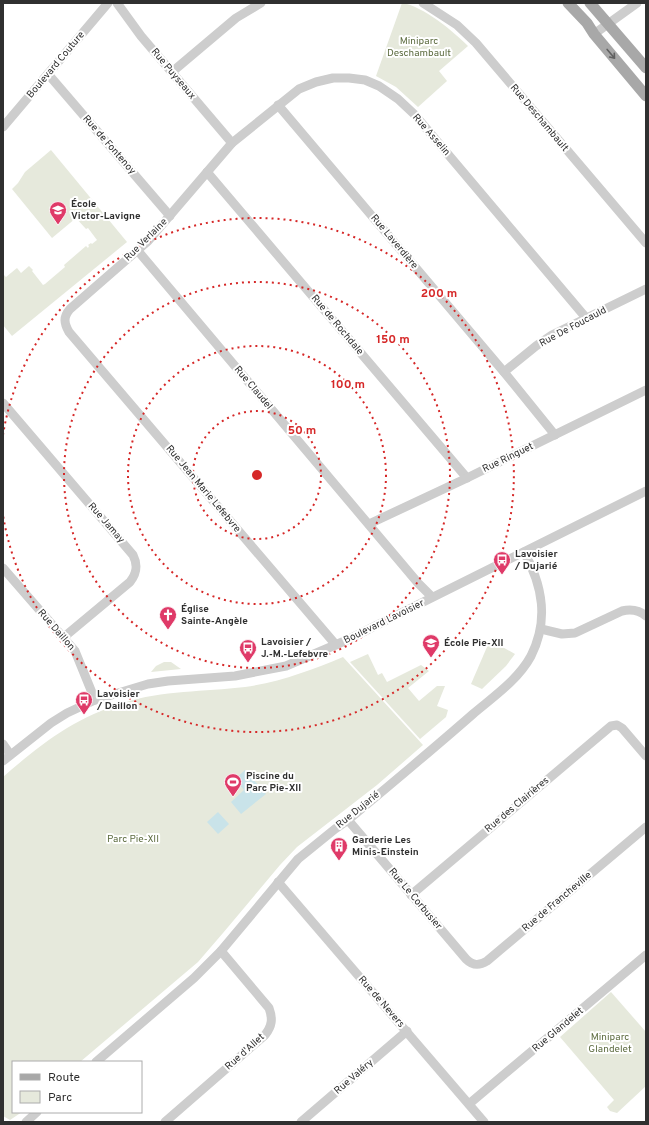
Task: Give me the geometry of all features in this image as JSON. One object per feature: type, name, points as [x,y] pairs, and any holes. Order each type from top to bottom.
[{"type":"main road","points":[[568,3],[587,23],[594,34],[646,96]]},
{"type":"main road","points":[[590,3],[646,68]]},
{"type":"street","name":"Boulevard Couture","points":[[3,126],[108,3]]},
{"type":"street","name":"Rue Puyseaux","points":[[117,3],[141,36],[232,143]]},
{"type":"street","points":[[172,72],[236,18],[262,3]]},
{"type":"street","name":"Rue Deschambault","points":[[423,3],[457,25],[476,43],[646,243]]},
{"type":"street","points":[[594,34],[637,3]]},
{"type":"street","name":"Rue de Fontenoy","points":[[48,74],[170,216]]},
{"type":"street","name":"Rue Asselin","points":[[232,143],[299,89],[316,82],[333,78],[350,78],[365,80],[379,86],[398,99],[422,124],[587,319]]},
{"type":"street","name":"Rue Laverdière","points":[[278,105],[504,372],[555,435]]},
{"type":"street","name":"Rue Verlaine","points":[[69,332],[64,320],[66,313],[70,308],[138,251],[232,143]]},
{"type":"street","name":"Rue de Rochdale","points":[[207,172],[467,478]]},
{"type":"street","name":"Rue Claudel","points":[[138,251],[432,597]]},
{"type":"street","name":"Rue De Foucauld","points":[[504,372],[544,340],[646,289]]},
{"type":"street","name":"Rue Jean Marie Lefebvre","points":[[69,332],[336,645]]},
{"type":"street","name":"Rue Ringuet","points":[[369,524],[467,478],[646,390]]},
{"type":"street","name":"Rue Jamay","points":[[3,403],[133,555],[136,562],[134,577],[130,582],[64,637]]},
{"type":"street","name":"Boulevard Lavoisier","points":[[3,761],[51,723],[67,713],[94,700],[148,684],[235,676],[286,666],[336,645],[646,491]]},
{"type":"street","name":"Rue Dujarié","points":[[97,1061],[194,978],[221,951],[278,882],[306,852],[335,828],[348,820],[462,724],[515,677],[525,666],[541,629],[542,610],[538,582],[532,566],[524,552]]},
{"type":"street","name":"Rue Daillon","points":[[3,568],[75,651],[94,700]]},
{"type":"street","points":[[541,629],[562,634],[575,633],[622,611],[637,611],[646,616]]},
{"type":"street","name":"Rue des Clairières","points":[[411,895],[607,728],[617,725],[626,732],[646,756]]},
{"type":"street","points":[[3,744],[10,754]]},
{"type":"street","name":"Rue Le Corbusier","points":[[348,820],[466,959]]},
{"type":"street","name":"Rue de Francheville","points":[[466,959],[471,964],[476,965],[487,961],[646,827]]},
{"type":"street","name":"Rue de Nevers","points":[[278,882],[484,1122]]},
{"type":"street","name":"Rue d'Allet","points":[[168,1121],[266,1035],[269,1029],[272,1016],[269,1008],[221,951]]},
{"type":"street","name":"Rue Glandelet","points":[[469,1104],[646,955]]},
{"type":"street","name":"Rue Valéry","points":[[301,1122],[407,1031]]},
{"type":"street","points":[[26,1122],[36,1113]]},
{"type":"green space","name":"Miniparc Deschambault","points":[[402,3],[410,5],[428,14],[454,33],[468,46],[439,71],[447,81],[418,107],[396,87],[376,76]]},
{"type":"green space","points":[[51,150],[127,242],[12,336],[3,325],[3,274],[6,277],[17,268],[21,273],[29,266],[43,285],[65,267],[64,265],[86,246],[88,248],[88,245],[97,240],[88,228],[86,229],[76,218],[52,238],[12,189],[25,172]]},
{"type":"green space","points":[[490,640],[515,654],[506,666],[482,689],[471,684]]},
{"type":"green space","points":[[368,654],[378,675],[382,673],[387,682],[421,665],[429,671],[408,688],[419,701],[437,686],[445,686],[437,706],[448,710],[446,717],[420,739],[350,662]]},
{"type":"green space","name":"Parc Pie-XII","points":[[343,657],[423,745],[377,785],[297,847],[198,962],[81,1061],[12,1061],[12,1113],[20,1113],[10,1120],[3,1116],[3,777],[59,733],[105,709],[153,696],[258,685],[308,671]]},
{"type":"green space","points":[[164,662],[171,662],[181,669],[151,672],[156,666]]},
{"type":"green space","name":"Miniparc Glandelet","points":[[611,992],[646,1032],[646,1086],[617,1113],[610,1111],[607,1107],[614,1100],[560,1037]]},
{"type":"water","points":[[245,770],[266,794],[241,814],[231,802],[244,790],[235,779]]},
{"type":"water","points":[[218,812],[229,824],[218,834],[207,822]]},
{"type":"place","name":"École Victor-Lavigne","points":[[58,225]]},
{"type":"place","name":"Lavoisier / Dujarié","points":[[502,575]]},
{"type":"place","name":"Église Sainte-Angèle","points":[[168,630]]},
{"type":"place","name":"École Pie-XII","points":[[431,658]]},
{"type":"place","name":"Lavoisier / J.-M.-Lefebvre","points":[[248,663]]},
{"type":"place","name":"Lavoisier / Daillon","points":[[84,715]]},
{"type":"place","name":"Piscine du Parc Pie-XII","points":[[233,797]]},
{"type":"place","name":"Garderie Les Minis-Einstein","points":[[339,861]]}]
